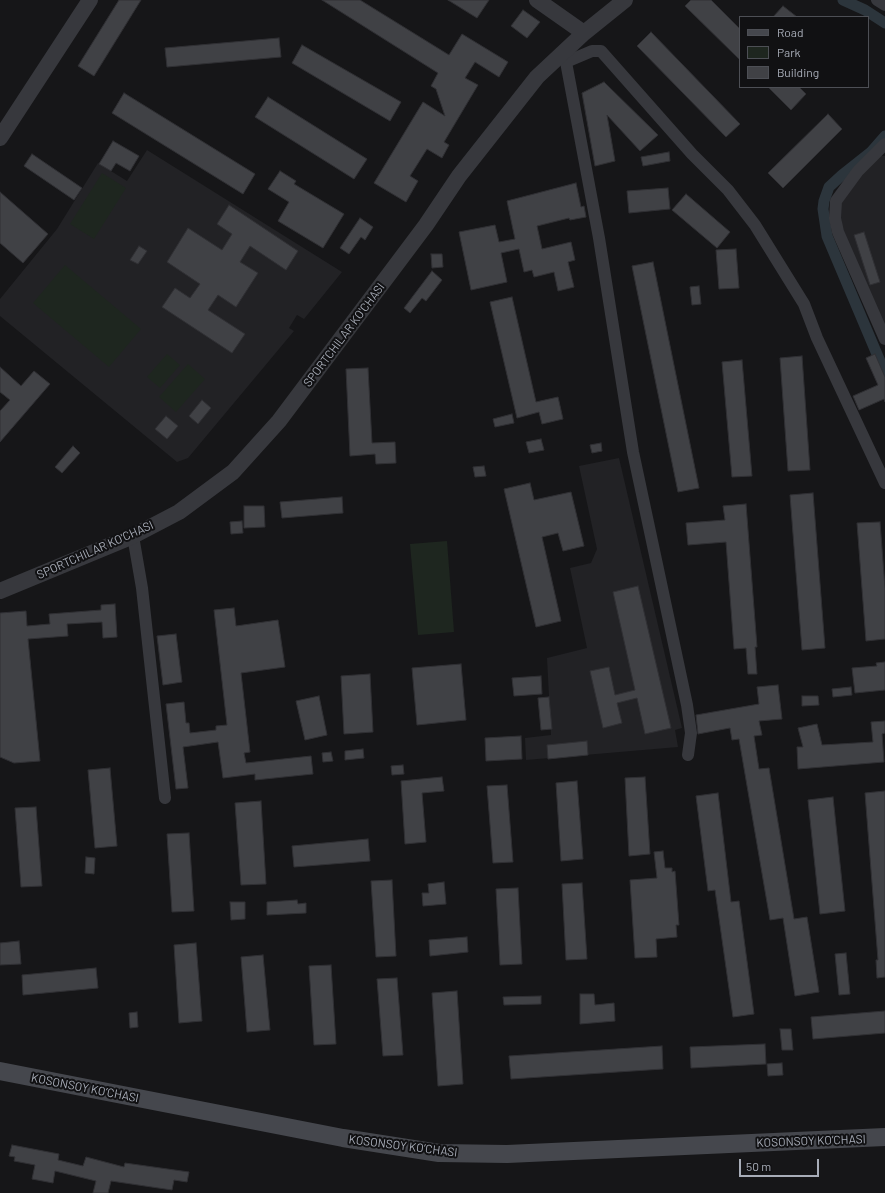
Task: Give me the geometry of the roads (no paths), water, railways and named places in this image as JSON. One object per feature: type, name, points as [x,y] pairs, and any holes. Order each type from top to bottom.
[{"type":"main road","name":"KOSONSOY KO’CHASI","points":[[0,1071],[343,1138],[439,1153],[507,1154],[885,1137]]},
{"type":"street","points":[[0,138],[90,0]]},
{"type":"street","points":[[537,0],[584,33]]},
{"type":"street","name":"SPORTCHILAR KO'CHASI","points":[[0,591],[133,536],[179,512],[233,472],[279,421],[363,318],[458,176],[537,77],[565,56],[584,33],[625,0]]},
{"type":"street","points":[[877,0],[885,5]]},
{"type":"street","points":[[688,755],[691,734],[687,705],[633,452],[599,238],[565,56],[592,51],[601,51],[692,154],[728,190],[755,225],[804,304],[817,338],[885,483]]},
{"type":"street","points":[[885,144],[858,171],[836,201],[836,218],[838,232],[885,339]]},
{"type":"street","points":[[133,536],[142,588],[165,798]]},
{"type":"waterway","points":[[843,0],[865,10],[885,23]]},
{"type":"waterway","points":[[885,136],[871,152],[829,187],[823,209],[827,236],[885,373]]}]
